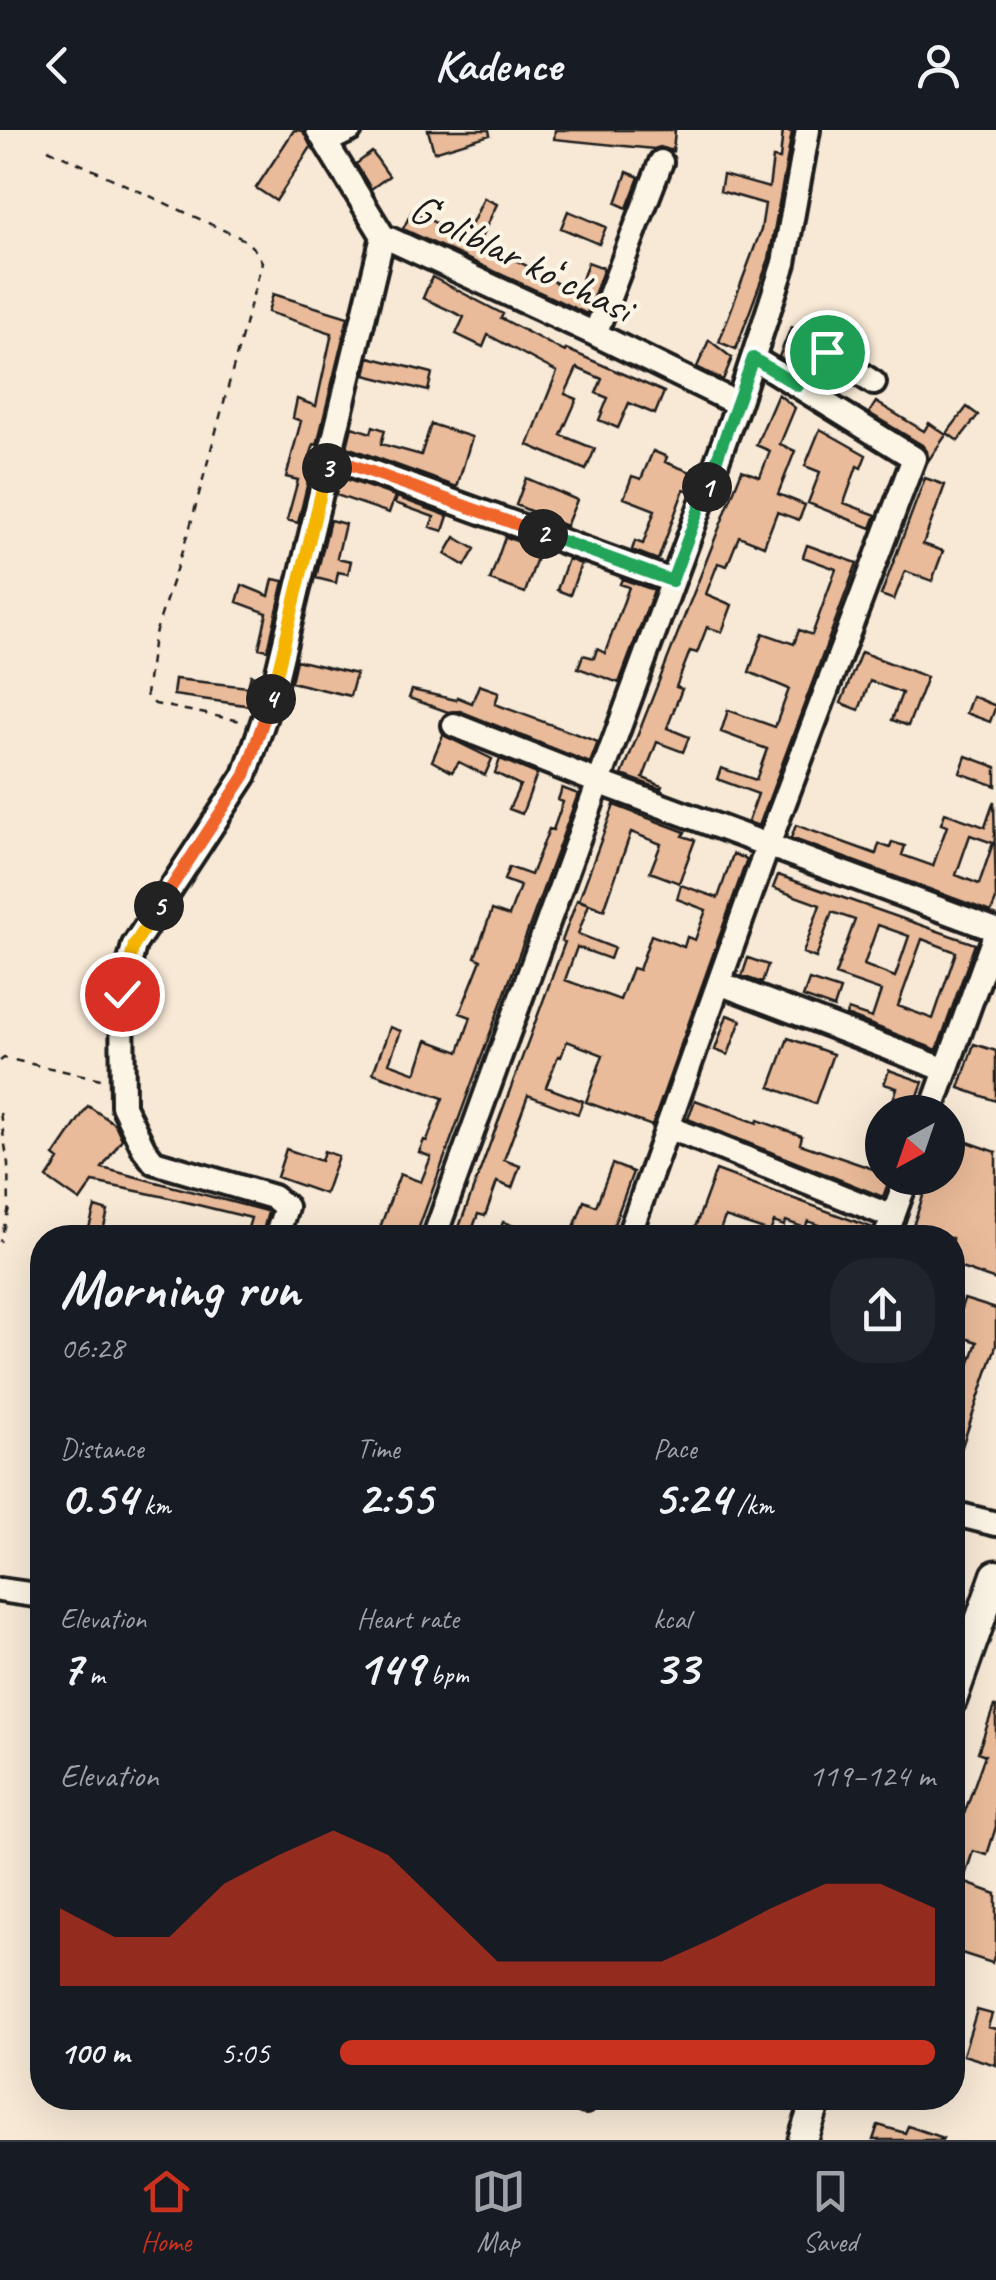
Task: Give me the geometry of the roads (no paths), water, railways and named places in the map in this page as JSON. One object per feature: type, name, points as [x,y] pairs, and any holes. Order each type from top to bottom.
[{"type":"main road","points":[[965,1637],[996,1575]]},
{"type":"main road","points":[[803,2140],[813,2110]]},
{"type":"street","points":[[322,136],[350,130]]},
{"type":"street","points":[[439,1225],[738,404],[784,263],[808,130]]},
{"type":"street","name":"Gʻoliblar koʻchasi","points":[[322,136],[383,236],[738,404]]},
{"type":"street","points":[[595,334],[661,162]]},
{"type":"street","points":[[280,1225],[286,1207],[274,1197],[154,1162],[144,1149],[123,1106],[122,994],[134,945],[245,775],[273,692],[383,236]]},
{"type":"street","points":[[798,386],[821,352],[827,352],[874,383]]},
{"type":"street","points":[[633,1225],[768,845],[914,458],[753,358]]},
{"type":"street","points":[[330,457],[672,581]]},
{"type":"street","points":[[454,725],[996,931],[937,1095]]},
{"type":"street","points":[[719,983],[946,1070]]},
{"type":"street","points":[[668,1127],[885,1225]]},
{"type":"street","points":[[890,1225],[901,1195]]},
{"type":"street","points":[[965,1516],[996,1524]]},
{"type":"street","points":[[0,1590],[30,1594]]}]
